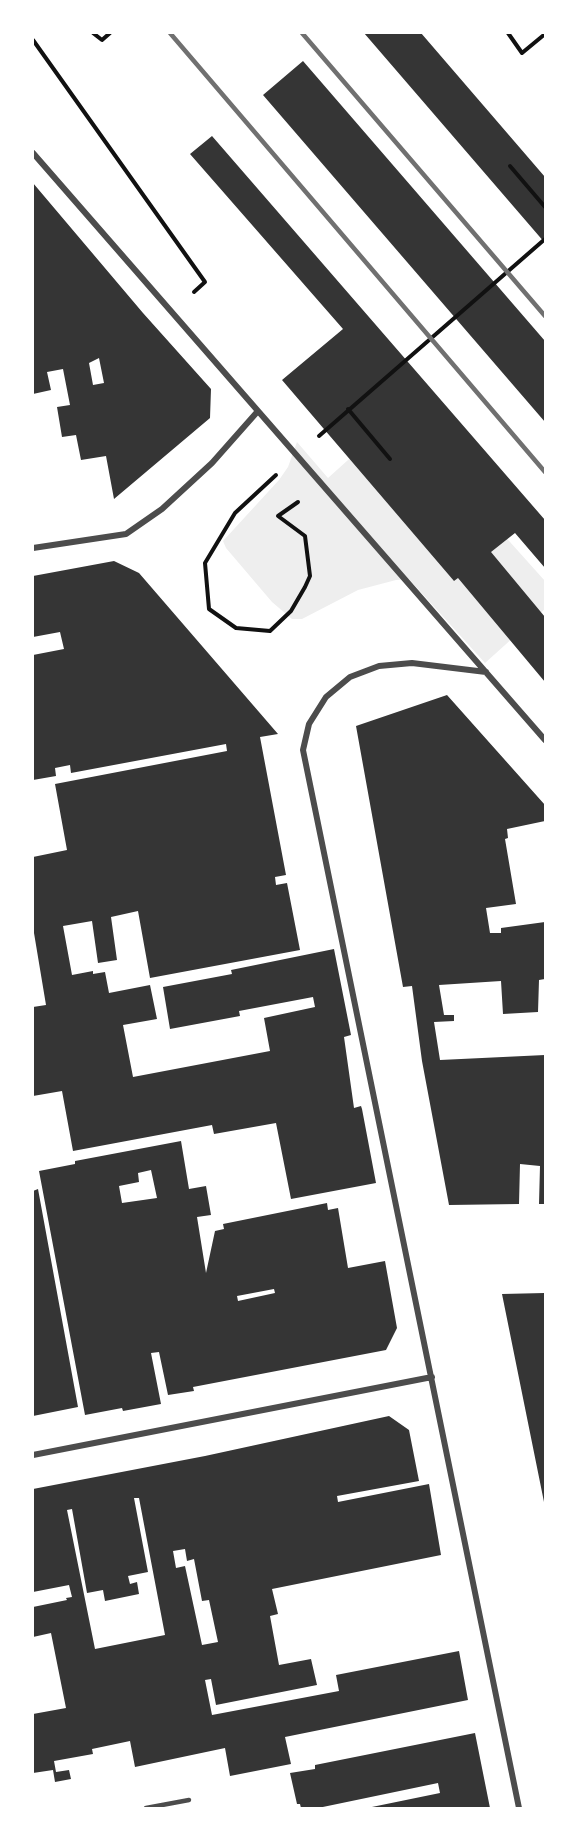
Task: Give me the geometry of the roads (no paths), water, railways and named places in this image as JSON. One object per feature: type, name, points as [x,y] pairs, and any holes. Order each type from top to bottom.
[{"type":"street","points":[[33,153],[545,740]]},
{"type":"street","points":[[33,548],[126,534],[162,508],[212,463],[258,411]]},
{"type":"street","points":[[486,672],[412,663],[379,666],[350,677],[326,697],[309,724],[303,750],[519,1808]]},
{"type":"street","points":[[33,1455],[432,1377]]},
{"type":"lane","points":[[146,1808],[189,1800]]},
{"type":"railway","points":[[170,33],[545,472]]},
{"type":"railway","points":[[302,33],[545,316]]}]
